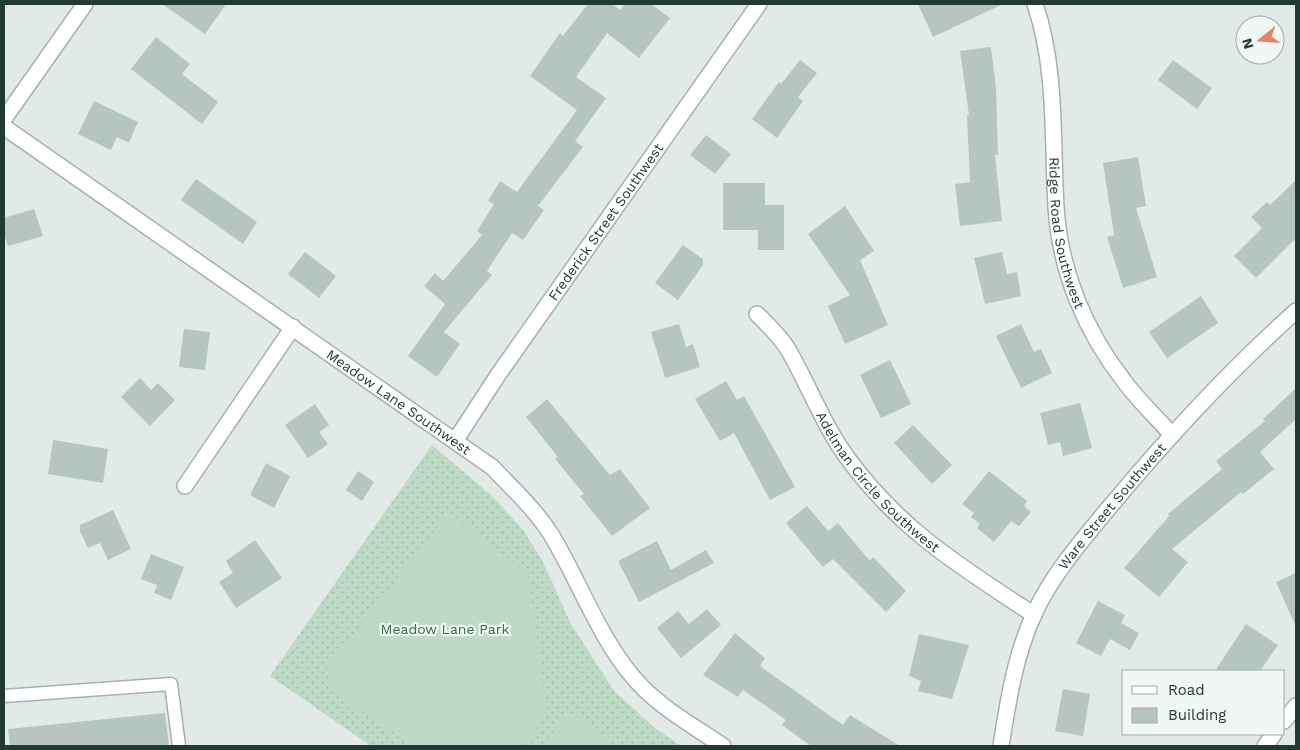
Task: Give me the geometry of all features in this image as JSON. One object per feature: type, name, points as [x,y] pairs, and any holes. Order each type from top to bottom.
[{"type":"street","points":[[4,119],[84,4]]},
{"type":"street","name":"Frederick Street Southwest","points":[[455,441],[503,368],[758,4]]},
{"type":"street","name":"Ridge Road Southwest","points":[[1035,4],[1043,28],[1050,65],[1056,208],[1060,241],[1069,279],[1083,315],[1102,352],[1124,382],[1172,434]]},
{"type":"street","name":"Meadow Lane Southwest","points":[[4,128],[492,468],[524,499],[551,534],[617,655],[633,678],[655,699],[723,746]]},
{"type":"street","name":"Ware Street Southwest","points":[[1001,746],[1016,662],[1034,614],[1050,585],[1074,550],[1172,434],[1238,366],[1296,311]]},
{"type":"street","name":"Adelman Circle Southwest","points":[[757,314],[788,350],[826,426],[849,460],[875,492],[906,524],[943,555],[1034,614]]},
{"type":"street","points":[[185,486],[293,328]]},
{"type":"street","points":[[1285,720],[1296,706]]},
{"type":"street","points":[[1265,746],[1273,735]]},
{"type":"lane","points":[[4,696],[171,684],[179,746]]},
{"type":"green space","name":"Meadow Lane Park","points":[[432,445],[493,497],[523,530],[542,560],[571,624],[614,691],[655,728],[681,746],[371,746],[270,676]]},
{"type":"green space","points":[[450,512],[528,575],[547,713],[525,746],[414,746],[330,690],[327,668]]},
{"type":"green space","points":[[567,710],[613,741],[610,746],[545,746]]},
{"type":"building","points":[[162,4],[226,4],[205,34]]},
{"type":"building","points":[[588,4],[612,4],[620,10],[625,4],[651,4],[670,18],[639,58],[607,33],[576,77],[606,98],[575,141],[583,147],[538,206],[544,210],[523,240],[512,233],[487,271],[492,275],[444,332],[460,344],[437,377],[408,356],[445,304],[424,286],[435,273],[443,281],[482,235],[477,231],[494,204],[488,201],[500,181],[517,192],[577,110],[530,76],[560,33],[563,36]]},
{"type":"building","points":[[918,4],[1003,4],[933,37]]},
{"type":"building","points":[[156,37],[190,64],[182,74],[218,102],[202,124],[131,69]]},
{"type":"building","points":[[991,47],[996,88],[998,155],[995,155],[1002,221],[960,226],[955,184],[970,182],[967,115],[969,115],[960,51]]},
{"type":"building","points":[[800,60],[817,73],[798,97],[803,101],[777,138],[752,119],[779,82],[781,84]]},
{"type":"building","points":[[1173,60],[1212,88],[1197,109],[1158,80]]},
{"type":"building","points":[[94,101],[138,122],[129,143],[117,137],[111,150],[78,134]]},
{"type":"building","points":[[706,135],[731,154],[715,174],[690,155]]},
{"type":"building","points":[[1138,157],[1146,206],[1136,208],[1157,277],[1123,288],[1107,237],[1114,235],[1103,163]]},
{"type":"building","points":[[196,179],[257,222],[243,244],[181,200]]},
{"type":"building","points":[[1296,180],[1296,238],[1256,278],[1234,256],[1262,228],[1251,217],[1267,202],[1270,205]]},
{"type":"building","points":[[723,183],[765,183],[765,205],[784,205],[784,250],[758,250],[758,230],[723,230]]},
{"type":"building","points":[[845,206],[874,251],[860,260],[888,325],[845,344],[828,306],[850,295],[808,234]]},
{"type":"building","points":[[34,209],[43,236],[8,246],[4,234],[4,218]]},
{"type":"building","points":[[683,245],[703,259],[703,265],[678,300],[655,283]]},
{"type":"building","points":[[305,252],[336,276],[319,298],[288,274]]},
{"type":"building","points":[[1002,252],[1007,274],[1017,272],[1021,296],[985,304],[974,258]]},
{"type":"building","points":[[1201,296],[1218,323],[1167,358],[1149,332]]},
{"type":"building","points":[[679,324],[686,347],[693,344],[700,367],[665,378],[651,332]]},
{"type":"building","points":[[1021,324],[1034,352],[1041,349],[1052,373],[1021,388],[996,336]]},
{"type":"building","points":[[184,329],[210,332],[205,370],[179,367]]},
{"type":"building","points":[[890,360],[911,404],[881,418],[860,375]]},
{"type":"building","points":[[140,378],[151,390],[158,383],[175,400],[150,426],[121,397]]},
{"type":"building","points":[[726,381],[737,400],[744,396],[795,487],[770,500],[734,433],[720,441],[695,399]]},
{"type":"building","points":[[1296,388],[1296,419],[1260,452],[1274,469],[1243,494],[1241,492],[1172,549],[1188,562],[1159,597],[1124,568],[1169,516],[1168,514],[1222,469],[1216,461],[1265,421],[1263,419]]},
{"type":"building","points":[[547,399],[610,475],[620,469],[650,508],[612,536],[580,496],[584,494],[555,459],[558,457],[526,417]]},
{"type":"building","points":[[1080,403],[1092,448],[1063,456],[1060,442],[1048,445],[1040,413]]},
{"type":"building","points":[[315,404],[329,425],[319,432],[328,444],[308,458],[285,425]]},
{"type":"building","points":[[913,425],[952,465],[932,484],[894,443]]},
{"type":"building","points":[[53,440],[108,449],[103,483],[48,474]]},
{"type":"building","points":[[266,463],[290,476],[274,508],[250,495]]},
{"type":"building","points":[[358,471],[374,482],[362,501],[346,490]]},
{"type":"building","points":[[989,471],[1027,501],[1024,506],[1031,512],[1019,526],[1011,521],[994,542],[977,528],[980,524],[971,517],[974,513],[962,504]]},
{"type":"building","points":[[807,506],[828,531],[838,523],[870,561],[873,557],[906,591],[886,612],[833,559],[823,567],[786,523]]},
{"type":"building","points":[[113,510],[131,549],[108,560],[100,543],[88,548],[80,531],[80,525]]},
{"type":"building","points":[[255,540],[282,578],[236,608],[219,582],[233,573],[226,561]]},
{"type":"building","points":[[657,541],[671,570],[706,550],[714,563],[639,602],[618,561]]},
{"type":"building","points":[[151,554],[184,567],[171,600],[154,593],[157,585],[141,579]]},
{"type":"building","points":[[1296,573],[1296,627],[1276,582]]},
{"type":"building","points":[[1098,601],[1125,615],[1121,623],[1139,633],[1130,650],[1110,639],[1101,656],[1076,643]]},
{"type":"building","points":[[707,609],[721,625],[681,658],[657,628],[678,611],[689,624]]},
{"type":"building","points":[[1246,624],[1278,645],[1261,670],[1216,670]]},
{"type":"building","points":[[735,633],[765,658],[760,666],[843,725],[850,715],[900,746],[811,746],[782,725],[786,720],[743,690],[738,697],[703,675]]},
{"type":"building","points":[[919,634],[969,645],[952,699],[918,691],[921,681],[909,676]]},
{"type":"building","points":[[1063,689],[1090,694],[1083,736],[1055,731]]},
{"type":"building","points":[[165,713],[169,746],[10,746],[8,729]]}]
